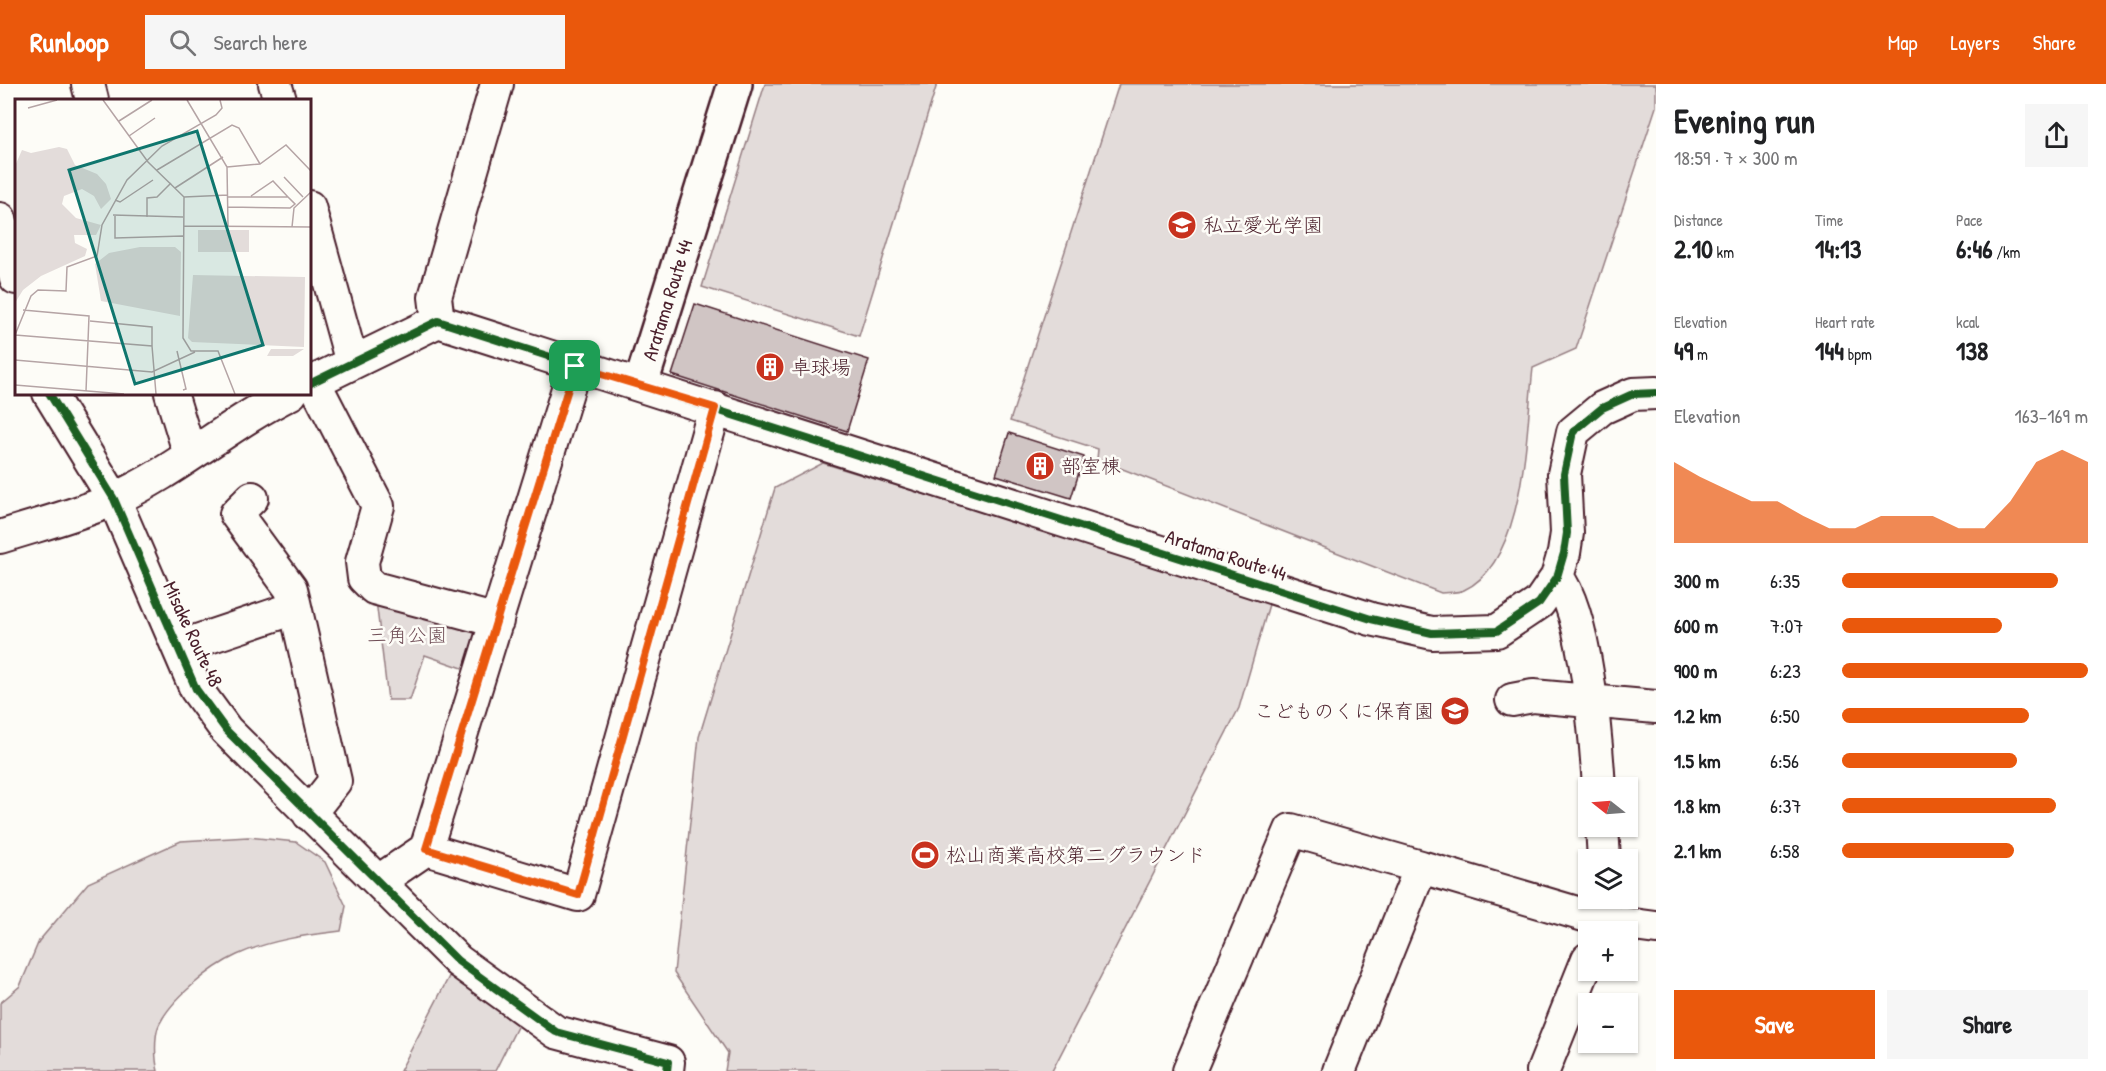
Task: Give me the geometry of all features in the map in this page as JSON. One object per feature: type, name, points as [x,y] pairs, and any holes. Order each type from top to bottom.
[{"type":"street","points":[[88,84],[92,99]]},
{"type":"street","points":[[275,84],[280,99]]},
{"type":"street","points":[[438,321],[435,297],[497,84]]},
{"type":"street","name":"Aratama Route 44","points":[[735,84],[641,384],[1371,619],[1432,633],[1497,631],[1539,603],[1557,577],[1567,532],[1564,474],[1573,432],[1602,408],[1633,394],[1656,393]]},
{"type":"street","points":[[310,211],[352,363]]},
{"type":"street","points":[[0,219],[15,274]]},
{"type":"street","points":[[310,384],[438,321],[575,366],[641,384]]},
{"type":"street","points":[[379,881],[426,849],[575,366]]},
{"type":"street","name":"Misake Route 48","points":[[50,394],[114,499],[196,689],[226,730],[458,961],[556,1032],[668,1062],[667,1071]]},
{"type":"street","points":[[171,394],[190,455]]},
{"type":"street","points":[[0,537],[114,499],[190,455],[260,408],[289,394]]},
{"type":"street","points":[[310,394],[378,506],[362,562],[364,578],[374,588],[497,621]]},
{"type":"street","points":[[426,849],[578,895],[715,408]]},
{"type":"street","points":[[252,498],[236,514],[291,589],[335,781],[309,814]]},
{"type":"street","points":[[1557,577],[1566,588],[1573,607],[1592,702],[1598,777]]},
{"type":"street","points":[[179,647],[295,608]]},
{"type":"street","points":[[1512,700],[1533,696],[1656,707]]},
{"type":"street","points":[[1189,1071],[1291,830],[1603,917],[1656,928]]},
{"type":"street","points":[[1339,1071],[1421,867]]},
{"type":"street","points":[[1543,1071],[1579,981]]},
{"type":"green space","points":[[765,84],[937,84],[859,336],[702,287]]},
{"type":"green space","points":[[1119,84],[1656,84],[1656,107],[1576,349],[1533,368],[1525,457],[1512,523],[1500,551],[1485,575],[1464,590],[1441,593],[1097,459],[1098,449],[1010,421]]},
{"type":"green space","name":"松山商業高校第二グラウンド","points":[[823,463],[1270,601],[1239,708],[1052,1071],[725,1071],[728,1053],[674,973],[699,737],[775,488]]},
{"type":"green space","name":"三角公園","points":[[376,600],[489,630],[474,672],[425,655],[410,700],[388,700]]},
{"type":"green space","points":[[248,837],[296,842],[325,862],[346,906],[341,931],[301,936],[262,945],[227,960],[204,976],[182,995],[159,1025],[156,1035],[158,1071],[0,1071],[0,1003],[20,986],[39,941],[88,883],[181,841]]},
{"type":"green space","points":[[454,967],[520,1021],[495,1071],[400,1071]]},
{"type":"building","name":"卓球場","points":[[695,304],[869,360],[847,431],[672,375]]},
{"type":"building","name":"部室棟","points":[[1009,433],[1084,457],[1071,498],[996,475]]},
{"type":"cycle path","points":[[310,384],[438,321],[1371,619],[1432,633],[1497,631],[1539,603],[1557,577],[1564,553],[1567,533],[1564,474],[1573,432],[1602,408],[1633,394],[1656,393]]},
{"type":"cycle path","points":[[50,394],[114,499],[196,689],[226,730],[458,961],[556,1032],[668,1062],[667,1071]]},
{"type":"place","name":"私立愛光学園","points":[[1182,225]]},
{"type":"place","name":"卓球場","points":[[770,367]]},
{"type":"place","name":"部室棟","points":[[1040,466]]},
{"type":"place","name":"こどものくに保育園","points":[[1455,711]]},
{"type":"place","name":"松山商業高校第二グラウンド","points":[[925,855]]},
{"type":"route","points":[[575,366],[715,408],[578,895],[426,849],[575,366]]}]
